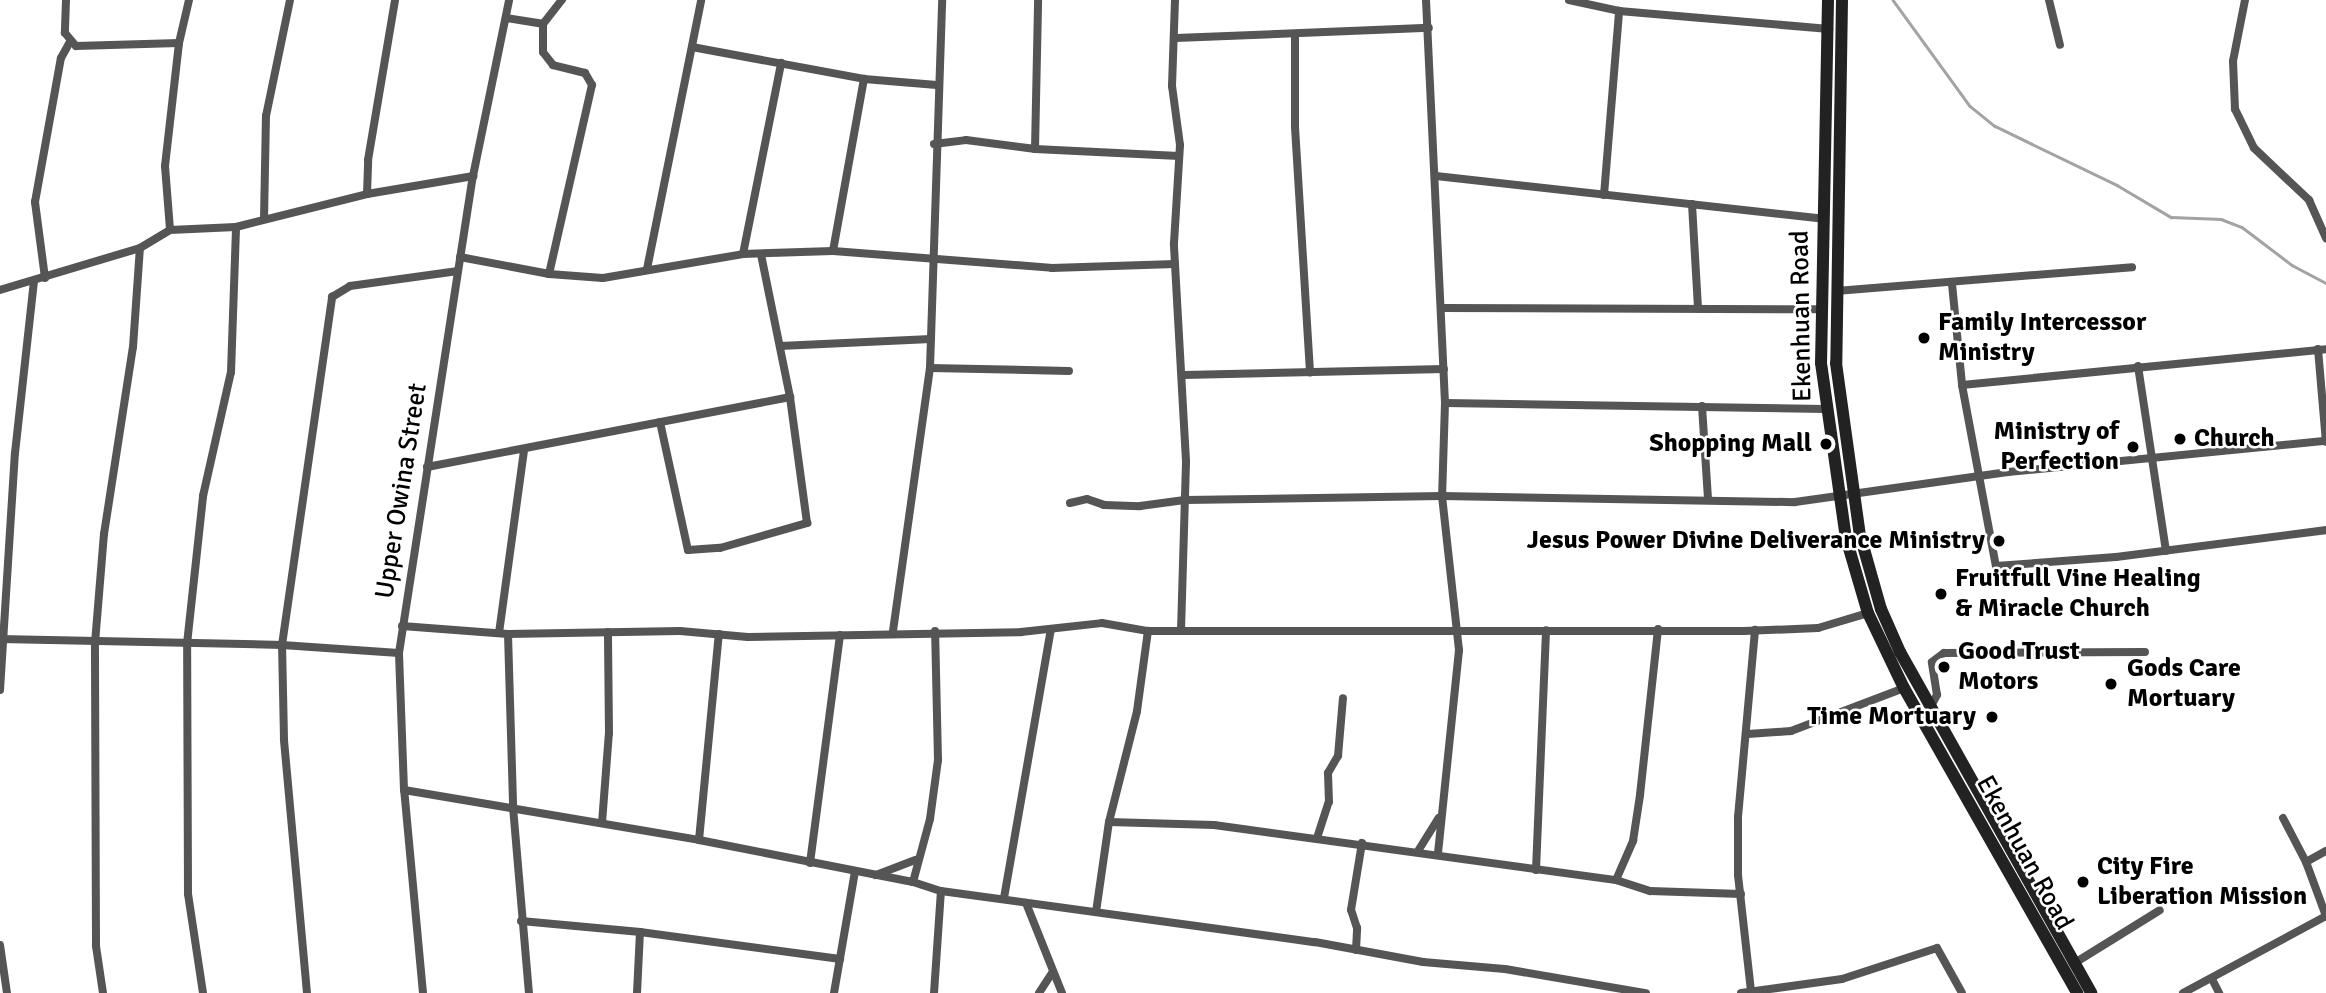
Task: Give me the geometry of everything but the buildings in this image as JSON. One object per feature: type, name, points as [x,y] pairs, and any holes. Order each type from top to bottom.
[{"type":"main road","name":"Ekenhuan Road","points":[[1828,0],[1820,309],[1825,409],[1839,496],[1868,613],[1904,688],[2077,993]]},
{"type":"main road","name":"Ekenhuan Road","points":[[1842,0],[1836,291],[1839,408],[1853,493],[1881,609],[1930,708],[2091,993]]},
{"type":"street","points":[[65,0],[65,33],[69,42],[76,46],[179,43]]},
{"type":"street","points":[[170,230],[165,166],[179,43],[189,0]]},
{"type":"street","points":[[264,219],[266,117],[290,0]]},
{"type":"street","points":[[367,194],[368,160],[395,0]]},
{"type":"street","name":"Upper Owina Street","points":[[423,993],[404,790],[399,653],[473,176],[509,0]]},
{"type":"street","points":[[549,274],[592,85],[585,73],[553,65],[544,52],[543,24],[562,0]]},
{"type":"street","points":[[647,269],[701,0]]},
{"type":"street","points":[[893,631],[930,368],[934,144],[942,0]]},
{"type":"street","points":[[1035,149],[1038,0]]},
{"type":"street","points":[[1175,0],[1176,38],[1172,86],[1179,156],[1175,264],[1184,375],[1185,500],[1181,631]]},
{"type":"street","points":[[1426,0],[1446,403],[1442,496],[1459,650],[1438,854]]},
{"type":"street","points":[[1569,0],[1619,12],[1829,29]]},
{"type":"street","points":[[2049,0],[2060,45]]},
{"type":"street","points":[[2245,0],[2233,61],[2235,109],[2254,148],[2309,200],[2326,238]]},
{"type":"street","points":[[1604,195],[1619,12]]},
{"type":"street","points":[[506,18],[543,24]]},
{"type":"street","points":[[1176,38],[1429,29]]},
{"type":"street","points":[[1296,34],[1295,127],[1310,373]]},
{"type":"street","points":[[45,278],[34,202],[63,50],[69,42]]},
{"type":"street","points":[[692,47],[864,79],[937,85]]},
{"type":"street","points":[[743,254],[781,63]]},
{"type":"street","points":[[833,251],[864,79]]},
{"type":"street","points":[[934,144],[966,140],[1035,149],[1179,156]]},
{"type":"street","points":[[0,290],[34,282],[140,248],[170,230],[236,227],[367,194],[473,176]]},
{"type":"street","points":[[1436,176],[1824,219]]},
{"type":"street","points":[[1692,204],[1698,309]]},
{"type":"street","points":[[203,993],[188,894],[187,644],[203,496],[231,372],[236,227]]},
{"type":"street","points":[[103,993],[96,946],[95,643],[104,534],[133,347],[140,248]]},
{"type":"street","points":[[460,257],[549,274],[603,278],[743,254],[833,251],[933,256],[1052,268],[1175,264]]},
{"type":"street","points":[[660,422],[685,546],[693,552],[720,548],[807,523],[790,397],[761,254]]},
{"type":"street","points":[[1836,291],[1952,284],[2132,267]]},
{"type":"street","points":[[307,993],[284,739],[282,645],[332,297],[350,286],[458,271]]},
{"type":"street","points":[[0,690],[1,639],[15,453],[34,282]]},
{"type":"street","points":[[1952,284],[1962,385],[1996,566],[2006,569],[2326,530]]},
{"type":"street","points":[[1442,308],[1820,309]]},
{"type":"street","points":[[780,346],[931,339]]},
{"type":"street","points":[[1070,503],[1087,499],[1104,505],[1140,506],[1185,500],[1442,496],[1795,502],[1977,476],[2326,442],[2322,349],[1962,385]]},
{"type":"street","points":[[2138,366],[2149,459],[2166,551]]},
{"type":"street","points":[[930,368],[1069,371]]},
{"type":"street","points":[[1184,375],[1444,369]]},
{"type":"street","points":[[427,467],[524,451],[790,397]]},
{"type":"street","points":[[1446,403],[1825,409]]},
{"type":"street","points":[[1702,406],[1708,500]]},
{"type":"street","points":[[524,451],[503,634],[521,921],[529,993]]},
{"type":"street","points":[[402,626],[503,634],[608,632],[840,635],[893,631],[1051,630],[1102,623],[1148,631],[1755,630],[1818,628],[1868,613]]},
{"type":"street","points":[[1536,870],[1546,629]]},
{"type":"street","points":[[1616,880],[1633,841],[1658,629]]},
{"type":"street","points":[[1004,898],[1051,630]]},
{"type":"street","points":[[1751,991],[1741,894],[1738,817],[1748,734],[1755,630]]},
{"type":"street","points":[[913,882],[915,860],[930,819],[938,760],[935,631]]},
{"type":"street","points":[[1096,912],[1109,822],[1137,711],[1148,631]]},
{"type":"street","points":[[602,823],[610,733],[608,632]]},
{"type":"street","points":[[699,840],[719,634]]},
{"type":"street","points":[[810,863],[840,635]]},
{"type":"street","points":[[1,639],[282,645],[399,653]]},
{"type":"street","points":[[1930,708],[1937,695],[1933,662],[1944,653],[2145,652]]},
{"type":"street","points":[[1748,734],[1791,731],[1904,688]]},
{"type":"street","points":[[1317,838],[1329,802],[1328,773],[1338,756],[1343,698]]},
{"type":"street","points":[[404,790],[699,840],[913,882],[941,891],[1646,993]]},
{"type":"street","points":[[1418,851],[1441,815]]},
{"type":"street","points":[[2183,993],[2326,916],[2306,862],[2283,818]]},
{"type":"street","points":[[1109,822],[1214,825],[1362,843],[1616,880],[1650,891],[1741,894]]},
{"type":"street","points":[[1356,950],[1357,928],[1351,910],[1362,843]]},
{"type":"street","points":[[2306,862],[2326,851]]},
{"type":"street","points":[[875,876],[915,860]]},
{"type":"street","points":[[834,993],[855,872]]},
{"type":"street","points":[[934,993],[941,891]]},
{"type":"street","points":[[1026,903],[1062,993]]},
{"type":"street","points":[[2073,964],[2160,910]]},
{"type":"street","points":[[521,921],[640,932],[840,960]]},
{"type":"street","points":[[637,993],[640,932]]},
{"type":"street","points":[[0,945],[7,993]]},
{"type":"street","points":[[1741,993],[1842,979],[1937,948],[1962,993]]},
{"type":"street","points":[[1039,993],[1052,973]]},
{"type":"street","points":[[2212,979],[2219,993]]},
{"type":"waterway","points":[[1893,0],[1970,106],[1995,126],[2117,185],[2171,217],[2221,219],[2242,227],[2292,265],[2326,283]]},
{"type":"place","name":"Family Intercessor Ministry","points":[[1924,338]]},
{"type":"place","name":"Church","points":[[2180,439]]},
{"type":"place","name":"Shopping Mall","points":[[1826,444]]},
{"type":"place","name":"Ministry of Perfection","points":[[2133,447]]},
{"type":"place","name":"Jesus Power Divine Deliverance Ministry","points":[[1999,541]]},
{"type":"place","name":"Fruitfull Vine Healing & Miracle Church","points":[[1941,594]]},
{"type":"place","name":"Good Trust Motors","points":[[1944,667]]},
{"type":"place","name":"Gods Care Mortuary","points":[[2111,684]]},
{"type":"place","name":"Time Mortuary","points":[[1992,717]]},
{"type":"place","name":"City Fire Liberation Mission","points":[[2083,882]]}]
